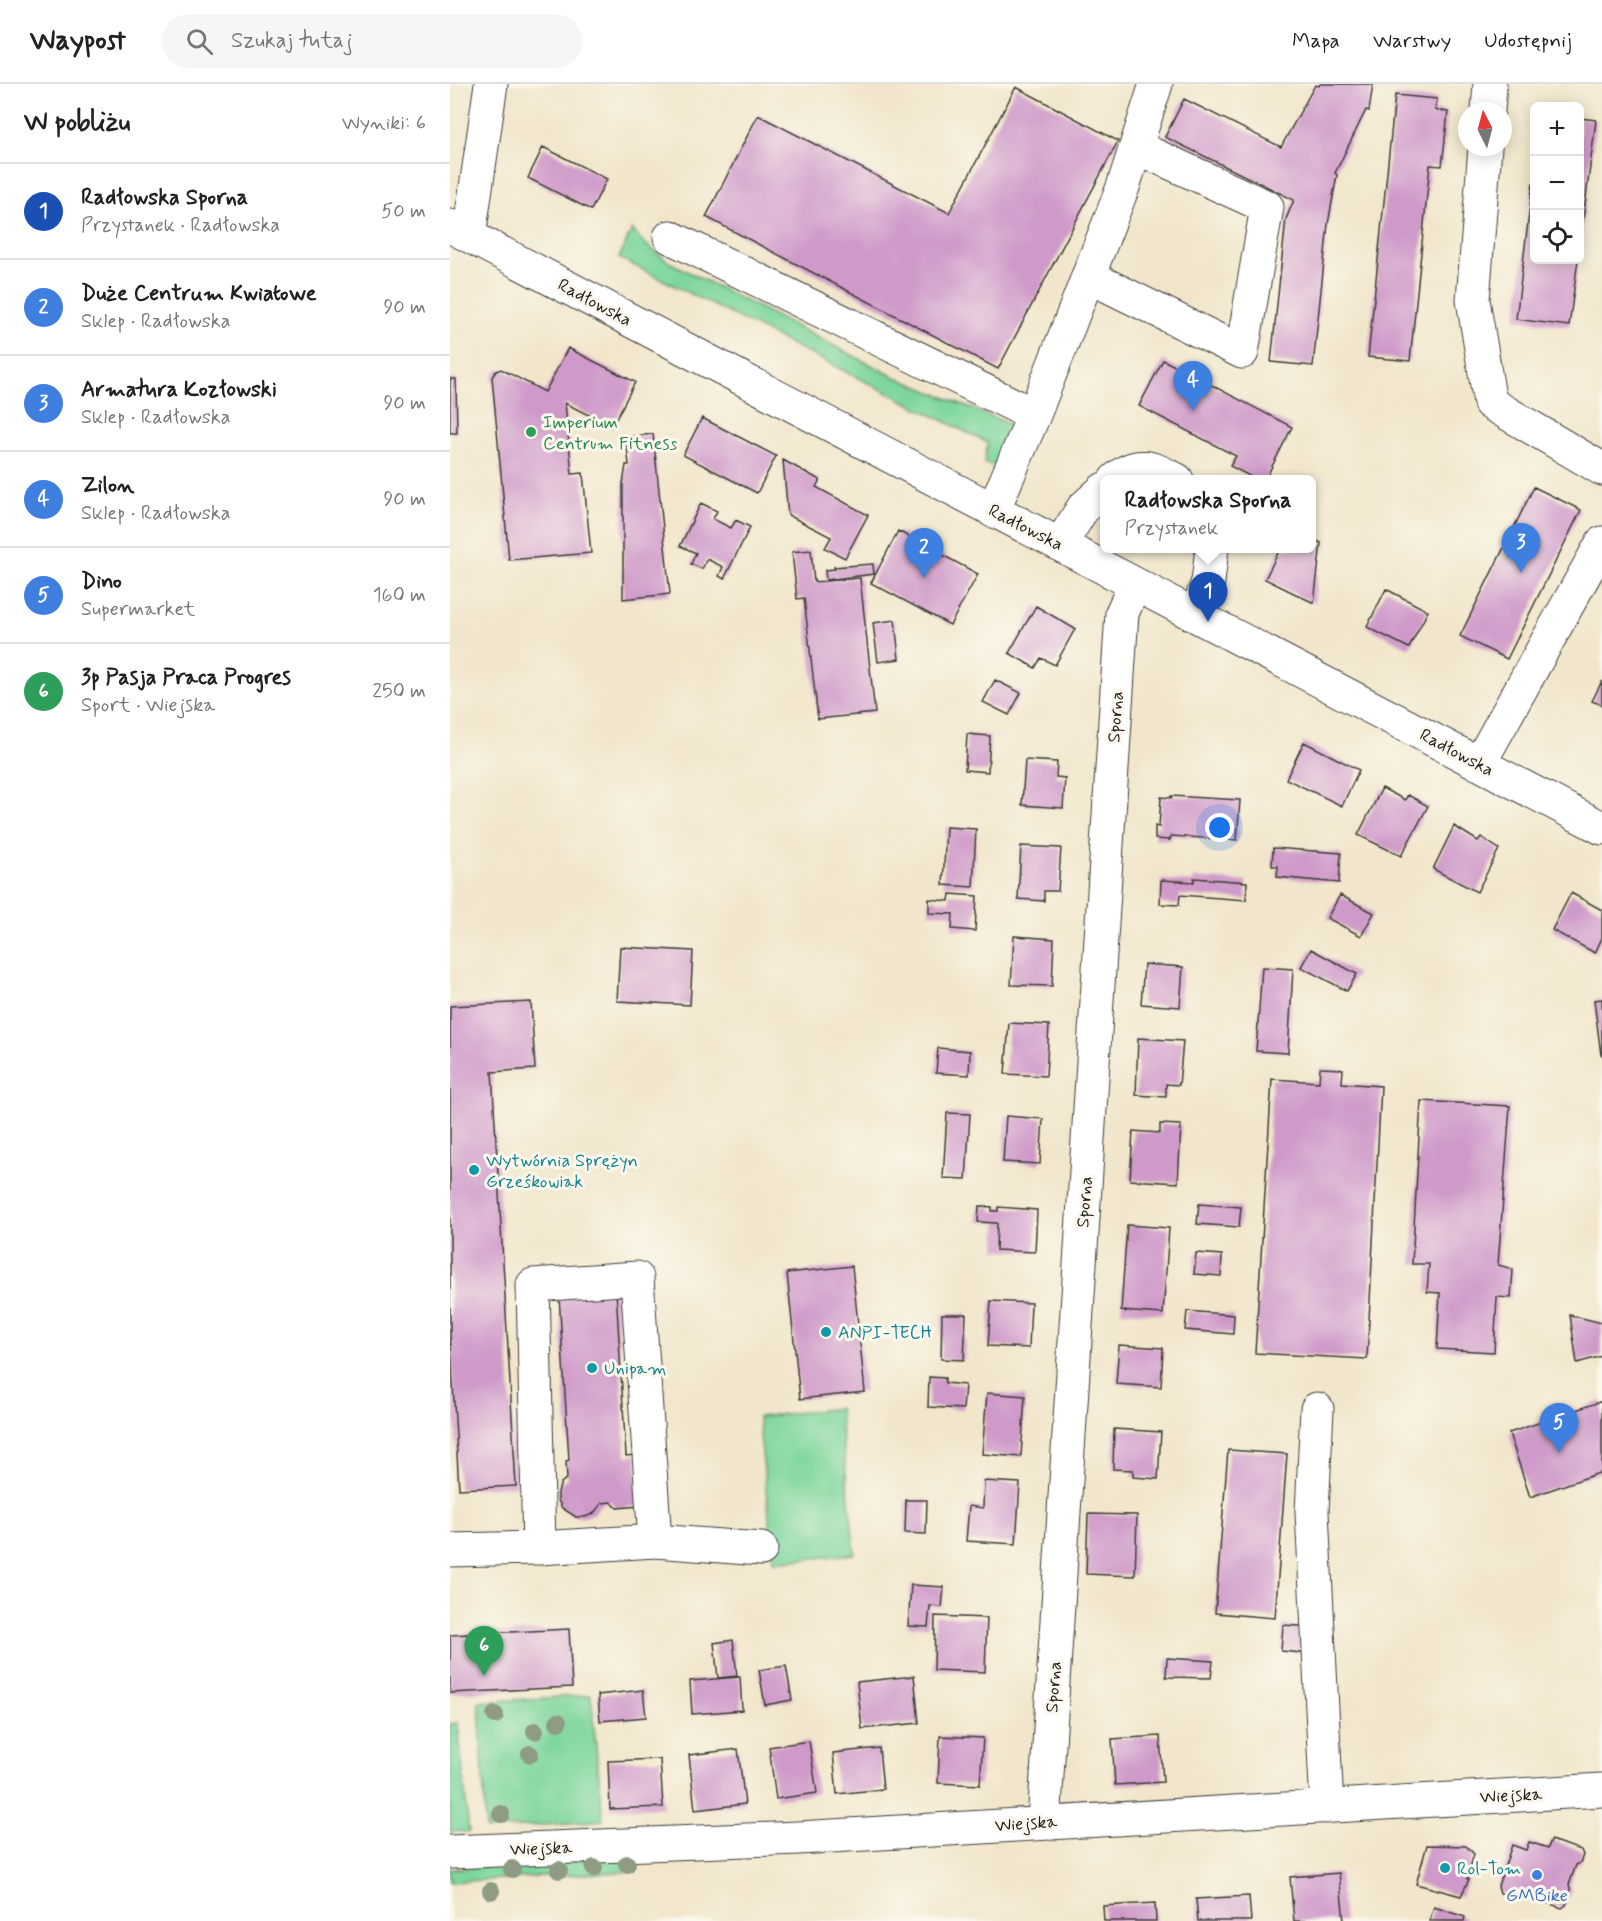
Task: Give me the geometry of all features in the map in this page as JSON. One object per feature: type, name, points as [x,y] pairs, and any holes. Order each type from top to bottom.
[{"type":"street","points":[[459,231],[491,84]]},
{"type":"street","points":[[993,511],[1034,415],[1088,276],[1136,147],[1156,84]]},
{"type":"street","points":[[1489,102],[1490,84]]},
{"type":"street","points":[[1088,276],[1242,352],[1267,207],[1136,147]]},
{"type":"street","points":[[1484,156],[1473,300],[1490,403],[1602,469]]},
{"type":"street","name":"Radłowska","points":[[459,231],[1602,828]]},
{"type":"street","points":[[670,237],[1034,415]]},
{"type":"street","points":[[1120,475],[1138,467],[1152,468],[1167,475]]},
{"type":"street","points":[[1060,544],[1083,508],[1100,493]]},
{"type":"street","points":[[1479,764],[1602,543]]},
{"type":"street","points":[[1196,615],[1208,582],[1212,553]]},
{"type":"street","name":"Sporna","points":[[1044,1822],[1122,613],[1135,584]]},
{"type":"street","points":[[539,1548],[533,1285],[637,1278],[655,1541]]},
{"type":"street","points":[[1317,1409],[1312,1512],[1327,1807]]},
{"type":"street","points":[[450,1550],[539,1548],[655,1541],[761,1549]]},
{"type":"street","name":"Wiejska","points":[[450,1852],[798,1838],[1602,1790]]},
{"type":"green space","points":[[632,229],[644,243],[669,262],[893,376],[1014,426],[996,466],[984,463],[988,443],[619,258]]},
{"type":"green space","points":[[839,1408],[855,1554],[774,1562],[758,1417]]},
{"type":"green space","points":[[591,1695],[603,1820],[486,1830],[479,1702]]},
{"type":"green space","points":[[458,1723],[469,1832],[450,1831],[450,1724]]},
{"type":"green space","points":[[627,1857],[635,1871],[450,1882],[450,1869]]},
{"type":"building","points":[[1373,84],[1369,111],[1366,110],[1335,173],[1337,175],[1328,224],[1313,366],[1271,362],[1286,219],[1294,200],[1165,137],[1184,99],[1281,147],[1315,85]]},
{"type":"building","points":[[1016,87],[1118,141],[998,369],[706,217],[758,115],[949,213]]},
{"type":"building","points":[[1395,95],[1437,99],[1435,110],[1448,112],[1442,166],[1430,165],[1410,361],[1368,357]]},
{"type":"building","points":[[1584,118],[1596,120],[1584,213]]},
{"type":"building","points":[[543,147],[607,179],[591,210],[528,178]]},
{"type":"building","points":[[1530,206],[1530,264],[1577,264],[1569,326],[1516,319]]},
{"type":"building","points":[[568,348],[635,382],[612,427],[565,403],[572,474],[583,473],[591,553],[509,560],[492,377],[496,371],[501,369],[545,392]]},
{"type":"building","points":[[1163,360],[1292,427],[1268,475],[1247,475],[1230,466],[1236,456],[1139,406]]},
{"type":"building","points":[[450,379],[456,379],[457,433],[450,433]]},
{"type":"building","points":[[702,418],[776,456],[757,493],[683,455]]},
{"type":"building","points":[[653,434],[670,594],[623,599],[623,484],[626,465],[629,465],[626,437]]},
{"type":"building","points":[[783,460],[820,480],[816,487],[868,515],[845,558],[825,548],[831,537],[788,515]]},
{"type":"building","points":[[1534,487],[1581,510],[1507,659],[1460,636]]},
{"type":"building","points":[[701,503],[717,511],[713,519],[731,528],[736,520],[750,527],[724,579],[719,576],[723,567],[707,559],[702,569],[691,564],[696,553],[680,546]]},
{"type":"building","points":[[898,531],[978,574],[950,625],[871,583]]},
{"type":"building","points":[[1316,540],[1321,543],[1314,603],[1265,579],[1278,553],[1316,553]]},
{"type":"building","points":[[811,550],[814,582],[860,578],[875,713],[818,719],[804,598],[797,599],[792,552]]},
{"type":"building","points":[[873,564],[874,574],[826,580],[825,570],[835,569],[834,567]]},
{"type":"building","points":[[1386,589],[1428,611],[1409,648],[1367,627]]},
{"type":"building","points":[[1036,606],[1075,629],[1055,665],[1041,658],[1035,668],[1009,653]]},
{"type":"building","points":[[895,620],[899,659],[878,662],[873,623]]},
{"type":"building","points":[[995,680],[1021,693],[1009,715],[983,702]]},
{"type":"building","points":[[1602,681],[1602,705],[1592,701]]},
{"type":"building","points":[[967,734],[990,736],[988,772],[965,770]]},
{"type":"building","points":[[1304,742],[1359,770],[1342,806],[1286,779]]},
{"type":"building","points":[[1025,760],[1057,762],[1056,777],[1065,778],[1063,808],[1022,805]]},
{"type":"building","points":[[1382,788],[1405,800],[1408,795],[1428,806],[1401,856],[1358,835]]},
{"type":"building","points":[[1171,796],[1240,800],[1237,840],[1171,836],[1170,840],[1155,839],[1155,826],[1159,827],[1161,797],[1171,798]]},
{"type":"building","points":[[1454,826],[1478,841],[1481,837],[1499,849],[1477,892],[1433,869]]},
{"type":"building","points":[[946,827],[976,829],[973,887],[943,885]]},
{"type":"building","points":[[1021,846],[1061,848],[1058,891],[1044,891],[1044,901],[1018,899]]},
{"type":"building","points":[[1273,848],[1341,853],[1339,883],[1277,877],[1278,866],[1272,866]]},
{"type":"building","points":[[1194,878],[1247,882],[1246,900],[1180,895],[1179,905],[1160,904],[1161,880],[1194,882]]},
{"type":"building","points":[[1571,893],[1602,910],[1602,938],[1595,953],[1552,930]]},
{"type":"building","points":[[950,894],[977,896],[975,931],[952,929],[953,914],[929,913],[929,899],[949,901]]},
{"type":"building","points":[[1340,895],[1374,913],[1361,936],[1327,918]]},
{"type":"building","points":[[1014,936],[1054,939],[1052,986],[1011,985]]},
{"type":"building","points":[[620,947],[693,951],[690,1005],[617,1001]]},
{"type":"building","points":[[1311,949],[1357,974],[1347,991],[1301,967]]},
{"type":"building","points":[[1144,964],[1183,967],[1180,1007],[1141,1004]]},
{"type":"building","points":[[1262,967],[1293,969],[1288,1053],[1256,1051]]},
{"type":"building","points":[[1602,999],[1602,1055],[1601,1055],[1594,1000]]},
{"type":"building","name":"Wytwórnia Sprężyn Grześkowiak","points":[[531,1002],[535,1069],[492,1072],[516,1486],[459,1489],[450,1331],[450,1006]]},
{"type":"building","points":[[1009,1023],[1049,1025],[1046,1076],[1005,1074]]},
{"type":"building","points":[[1138,1038],[1183,1041],[1179,1085],[1166,1084],[1166,1097],[1136,1095]]},
{"type":"building","points":[[938,1048],[970,1051],[969,1075],[936,1073]]},
{"type":"building","points":[[1320,1068],[1343,1069],[1342,1083],[1381,1086],[1367,1359],[1255,1353],[1272,1079],[1319,1082]]},
{"type":"building","points":[[1421,1101],[1510,1106],[1498,1265],[1513,1269],[1511,1298],[1497,1297],[1494,1352],[1437,1349],[1440,1293],[1427,1292],[1429,1264],[1412,1264]]},
{"type":"building","points":[[947,1113],[970,1114],[966,1179],[943,1178]]},
{"type":"building","points":[[1006,1116],[1043,1119],[1040,1164],[1003,1162]]},
{"type":"building","points":[[1160,1124],[1181,1125],[1178,1183],[1130,1180],[1133,1131],[1160,1133]]},
{"type":"building","points":[[1199,1204],[1241,1207],[1239,1227],[1197,1224]]},
{"type":"building","points":[[979,1206],[992,1207],[992,1211],[998,1211],[998,1207],[1037,1210],[1035,1252],[996,1250],[997,1223],[978,1222]]},
{"type":"building","points":[[1127,1225],[1169,1228],[1163,1314],[1121,1311]]},
{"type":"building","points":[[1196,1253],[1222,1255],[1221,1276],[1194,1274]]},
{"type":"building","name":"ANPI-TECH","points":[[852,1266],[865,1392],[800,1399],[787,1273]]},
{"type":"building","name":"Unipam","points":[[616,1291],[626,1456],[636,1455],[639,1506],[617,1508],[611,1502],[602,1503],[593,1514],[576,1517],[562,1508],[558,1500],[561,1483],[567,1478],[566,1461],[569,1460],[559,1295]]},
{"type":"building","points":[[991,1301],[1031,1303],[1029,1348],[988,1346]]},
{"type":"building","points":[[1187,1311],[1234,1315],[1233,1334],[1185,1330]]},
{"type":"building","points":[[942,1314],[966,1314],[964,1360],[941,1359]]},
{"type":"building","points":[[1570,1315],[1602,1323],[1602,1356],[1577,1363]]},
{"type":"building","points":[[1119,1345],[1163,1348],[1161,1387],[1116,1384]]},
{"type":"building","points":[[929,1377],[945,1378],[945,1383],[965,1385],[963,1409],[928,1407]]},
{"type":"building","points":[[987,1393],[1025,1396],[1021,1457],[982,1454]]},
{"type":"building","points":[[1602,1401],[1602,1472],[1530,1497],[1509,1433]]},
{"type":"building","points":[[1114,1429],[1161,1432],[1158,1479],[1133,1477],[1133,1470],[1113,1469]]},
{"type":"building","points":[[1228,1450],[1287,1454],[1275,1618],[1215,1613]]},
{"type":"building","points":[[984,1481],[1020,1483],[1016,1544],[966,1541],[969,1506],[983,1508]]},
{"type":"building","points":[[906,1500],[927,1500],[926,1534],[905,1533]]},
{"type":"building","points":[[1088,1514],[1137,1515],[1135,1576],[1086,1574]]},
{"type":"building","points":[[911,1585],[944,1587],[942,1607],[930,1606],[928,1627],[908,1626]]},
{"type":"building","points":[[935,1616],[987,1618],[985,1672],[934,1670]]},
{"type":"building","points":[[1283,1625],[1314,1627],[1312,1654],[1281,1651]]},
{"type":"building","points":[[569,1629],[572,1687],[450,1693],[450,1635]]},
{"type":"building","points":[[733,1640],[737,1676],[718,1678],[714,1643]]},
{"type":"building","points":[[1167,1658],[1213,1661],[1211,1678],[1166,1677]]},
{"type":"building","points":[[786,1666],[792,1700],[765,1705],[759,1670]]},
{"type":"building","points":[[914,1676],[919,1723],[862,1729],[857,1682]]},
{"type":"building","points":[[740,1677],[742,1710],[692,1714],[690,1681]]},
{"type":"building","points":[[643,1690],[646,1717],[600,1721],[598,1695]]},
{"type":"building","points":[[940,1736],[983,1738],[980,1785],[938,1783]]},
{"type":"building","points":[[1160,1736],[1163,1782],[1115,1785],[1112,1739]]},
{"type":"building","points":[[809,1741],[817,1793],[776,1799],[769,1747]]},
{"type":"building","points":[[879,1748],[883,1789],[837,1794],[833,1753]]},
{"type":"building","points":[[738,1749],[745,1804],[695,1810],[689,1755]]},
{"type":"building","points":[[660,1759],[663,1807],[610,1809],[608,1761]]},
{"type":"building","name":"GMBike","points":[[1551,1840],[1581,1850],[1583,1855],[1580,1863],[1576,1865],[1569,1885],[1571,1890],[1566,1905],[1562,1908],[1514,1892],[1507,1895],[1500,1893],[1498,1886],[1512,1845],[1526,1850],[1529,1842],[1548,1848]]},
{"type":"building","name":"Rol-Tom","points":[[1427,1845],[1466,1846],[1474,1854],[1467,1879],[1469,1879],[1461,1896],[1416,1884]]},
{"type":"building","points":[[1339,1873],[1344,1921],[1294,1921],[1290,1877]]},
{"type":"building","points":[[1249,1896],[1251,1921],[1198,1921],[1196,1899]]},
{"type":"building","points":[[1155,1903],[1156,1921],[1104,1921],[1103,1906]]},
{"type":"building","points":[[1434,1907],[1465,1917],[1464,1921],[1429,1921]]},
{"type":"place","name":"Zilon","points":[[1193,411]]},
{"type":"place","name":"Imperium Centrum Fitness","points":[[531,432]]},
{"type":"place","name":"Armatura Kozłowski","points":[[1521,573]]},
{"type":"place","name":"Duże Centrum Kwiatowe","points":[[924,578]]},
{"type":"place","name":"Radłowska Sporna","points":[[1208,622]]},
{"type":"place","name":"Wytwórnia Sprężyn Grześkowiak","points":[[474,1170]]},
{"type":"place","name":"ANPI-TECH","points":[[826,1332]]},
{"type":"place","name":"Unipam","points":[[592,1368]]},
{"type":"place","name":"Dino","points":[[1559,1453]]},
{"type":"place","name":"3p Pasja Praca Progres","points":[[484,1676]]},
{"type":"place","name":"Rol-Tom","points":[[1445,1868]]},
{"type":"place","name":"GMBike","points":[[1537,1875]]}]
